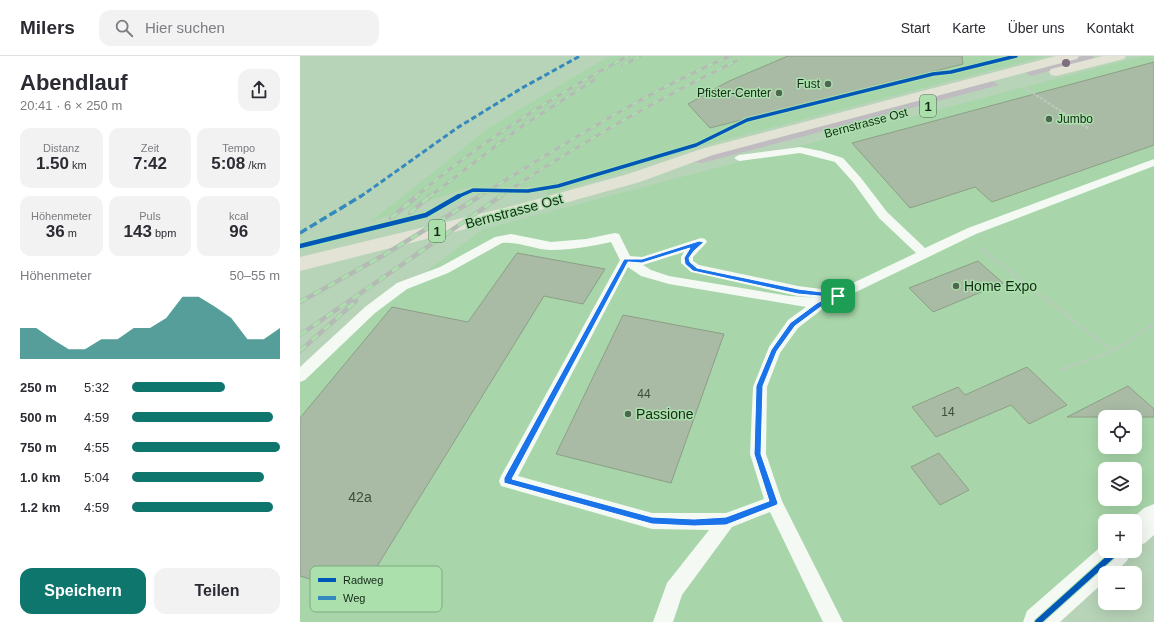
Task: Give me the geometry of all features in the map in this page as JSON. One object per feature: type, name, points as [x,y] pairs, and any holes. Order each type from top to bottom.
[{"type":"main road","name":"Bernstrasse Ost","points":[[300,264],[523,209],[634,178],[707,152],[1072,56]]},
{"type":"main road","name":"Bernstrasse Ost","points":[[634,178],[720,163],[1037,76],[1119,56]]},
{"type":"street","points":[[1142,528],[1154,517]]},
{"type":"street","points":[[1038,622],[1109,558]]},
{"type":"lane","points":[[738,158],[800,150],[817,153],[839,160],[857,180],[883,215],[924,254]]},
{"type":"lane","points":[[833,622],[774,503],[758,454],[760,386],[774,350],[793,324],[820,304],[964,235],[1154,162]]},
{"type":"lane","points":[[300,376],[370,310],[402,286],[444,270],[499,240],[511,238],[551,246],[586,243],[615,237],[626,260],[646,273],[669,280],[789,301],[820,304]]},
{"type":"lane","points":[[626,260],[642,261],[704,241],[692,249],[687,258],[687,263],[695,270],[798,292],[838,296]]},
{"type":"lane","points":[[626,260],[507,481],[652,521],[726,521],[774,503]]},
{"type":"lane","points":[[663,622],[674,590],[726,521]]},
{"type":"path","points":[[1034,94],[1089,129]]},
{"type":"path","points":[[964,235],[1018,279],[1113,351]]},
{"type":"path","points":[[1060,370],[1113,351],[1154,324]]},
{"type":"shaded area","points":[[609,56],[1046,56],[705,145],[547,195],[544,187],[469,187],[370,222],[490,127]]},
{"type":"shaded area","points":[[1082,56],[1092,56],[1095,58],[1031,76],[1024,72]]},
{"type":"shaded area","points":[[1143,56],[1154,56],[1154,508],[1142,516],[1142,514],[1098,514],[1098,558],[1034,622],[300,622],[300,366],[483,229]]},
{"type":"shaded area","points":[[993,81],[999,85],[702,163],[693,162],[699,158]]},
{"type":"building","name":"Pfister-Center","points":[[788,56],[962,56],[963,64],[710,128],[688,104],[727,82]]},
{"type":"building","name":"Jumbo","points":[[1154,62],[1154,145],[992,202],[975,187],[910,208],[852,143]]},
{"type":"building","points":[[517,253],[605,269],[583,304],[544,296],[377,566],[310,566],[310,579],[300,576],[300,418],[392,307],[468,322]]},
{"type":"building","name":"Home Expo","points":[[978,261],[1003,283],[933,312],[909,288]]},
{"type":"building","points":[[623,315],[724,334],[671,483],[556,454]]},
{"type":"building","points":[[1027,367],[1067,405],[1029,424],[1011,405],[936,437],[912,407],[958,387],[965,395]]},
{"type":"building","points":[[1128,386],[1154,409],[1154,417],[1142,417],[1142,410],[1098,410],[1098,417],[1067,417]]},
{"type":"building","points":[[939,453],[969,490],[940,505],[911,467]]},
{"type":"railway","points":[[415,197],[466,157],[518,121],[572,87],[628,56]]},
{"type":"railway","points":[[623,65],[640,56]]},
{"type":"railway","points":[[478,197],[633,104],[730,56]]},
{"type":"railway","points":[[499,197],[615,125],[736,61]]},
{"type":"railway","points":[[429,197],[522,126],[594,80]]},
{"type":"railway","points":[[391,218],[417,196]]},
{"type":"railway","points":[[410,213],[430,196]]},
{"type":"railway","points":[[300,302],[384,255],[480,196]]},
{"type":"railway","points":[[300,335],[501,196]]},
{"type":"railway","points":[[300,351],[356,301]]},
{"type":"marked path","points":[[300,233],[368,192],[457,128],[522,88],[580,56]]},
{"type":"cycle path","points":[[300,246],[426,215],[457,197],[473,190],[528,191],[558,186],[696,145],[747,120],[933,74],[951,72],[1016,56]]},
{"type":"cycle path","points":[[1038,622],[1109,558]]},
{"type":"place","name":"Fust","points":[[828,84]]},
{"type":"place","name":"Pfister-Center","points":[[779,93]]},
{"type":"place","name":"Jumbo","points":[[1049,119]]},
{"type":"place","name":"Home Expo","points":[[956,286]]},
{"type":"place","name":"Passione","points":[[628,414]]},
{"type":"route","points":[[701,242],[692,249],[687,258],[687,263],[695,270],[798,292],[838,296],[820,304],[793,324],[774,350],[760,386],[758,454],[774,503],[726,521],[652,521],[507,481],[626,260],[642,261],[701,242]]}]
